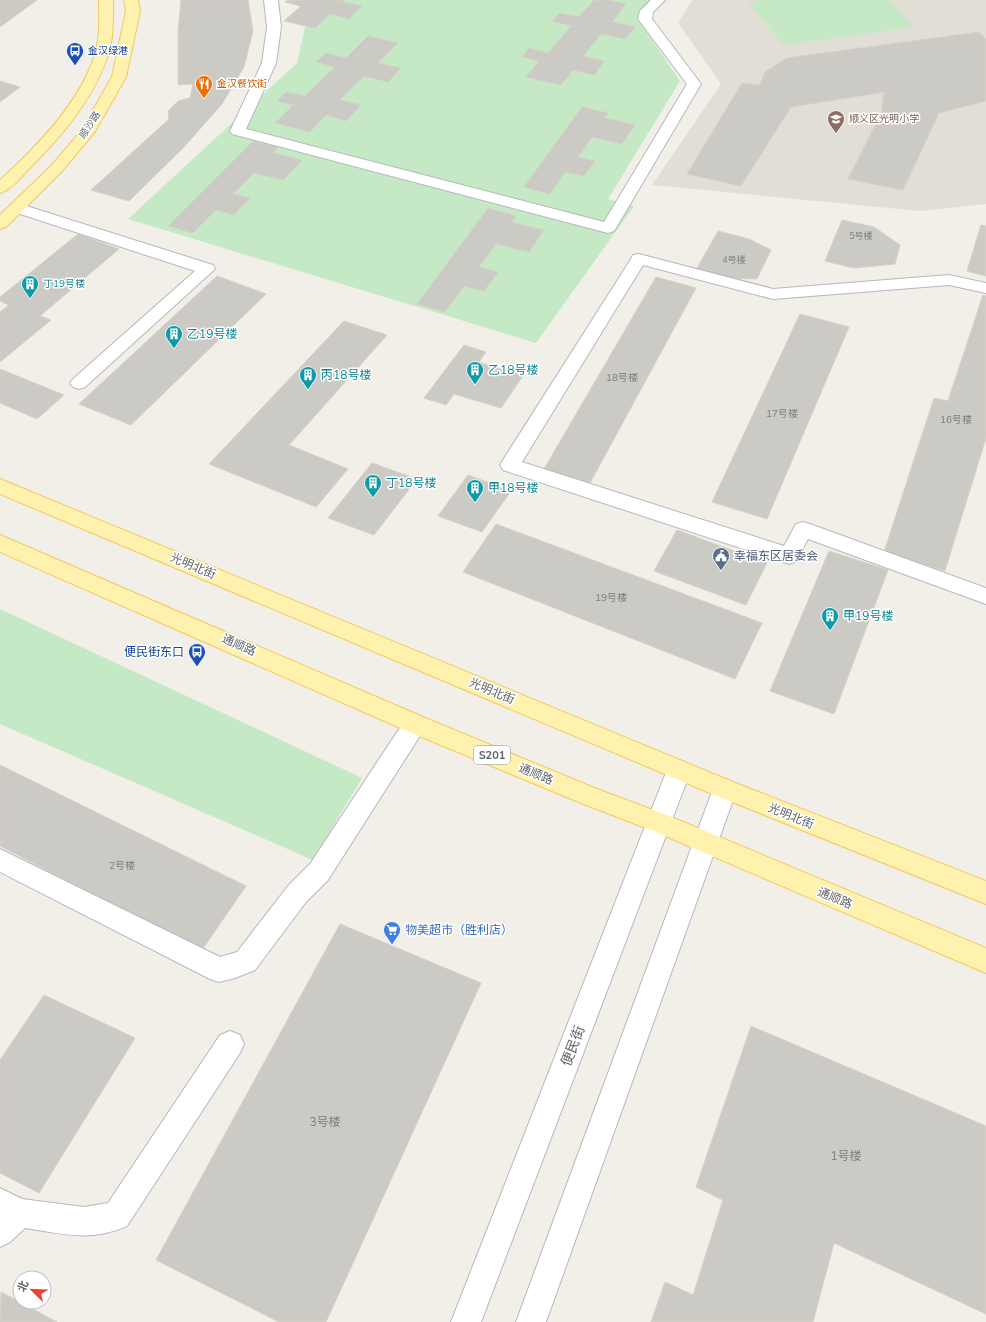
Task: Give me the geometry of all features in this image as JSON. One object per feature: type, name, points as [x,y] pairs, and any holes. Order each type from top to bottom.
[{"type":"main road","name":"顺沙路","points":[[2,184],[64,123],[95,75],[105,40],[106,0]]},
{"type":"main road","name":"顺沙路","points":[[0,224],[57,168],[87,133],[119,78],[133,11],[131,0]]},
{"type":"main road","name":"光明北街","points":[[0,486],[725,789],[986,893]]},
{"type":"main road","name":"通顺路","points":[[0,543],[415,724],[589,796],[660,823],[986,961]]},
{"type":"street","points":[[271,0],[274,27],[269,63],[237,131],[608,228],[694,84],[646,19],[647,11],[658,0]]},
{"type":"street","points":[[17,208],[207,269],[79,383]]},
{"type":"street","points":[[986,288],[949,280],[773,294],[639,259],[510,465],[789,556],[803,530],[986,596]]},
{"type":"street","points":[[0,860],[220,970],[235,966],[246,961],[297,894],[319,872],[415,724]]},
{"type":"street","name":"便民街","points":[[466,1322],[660,823],[679,770]]},
{"type":"street","points":[[531,1322],[704,842],[725,789]]},
{"type":"street","points":[[7,1216],[84,1222],[117,1216],[230,1044]]},
{"type":"shaded area","name":"顺义区光明小学","points":[[692,0],[986,0],[986,204],[920,211],[652,185],[721,84],[678,23]]},
{"type":"green space","points":[[311,0],[652,0],[637,18],[680,81],[608,199],[634,206],[536,343],[128,219],[297,63]]},
{"type":"green space","points":[[762,0],[888,0],[914,27],[783,45],[748,2]]},
{"type":"green space","points":[[0,609],[362,778],[313,860],[0,724]]},
{"type":"building","points":[[0,0],[37,0],[0,27]]},
{"type":"building","name":"金汉餐饮街","points":[[181,0],[248,0],[253,31],[244,67],[222,104],[184,147],[129,201],[91,190],[169,119],[168,111],[178,101],[190,98],[193,84],[178,85],[178,32]]},
{"type":"building","points":[[288,0],[344,0],[343,2],[362,6],[349,19],[330,14],[315,28],[284,21],[301,6],[285,2]]},
{"type":"building","points":[[594,0],[608,0],[626,4],[612,22],[635,27],[625,39],[601,34],[583,56],[604,61],[594,75],[573,70],[561,85],[526,77],[539,61],[522,57],[529,48],[548,53],[571,26],[552,21],[559,13],[579,17]]},
{"type":"building","points":[[979,32],[986,39],[986,101],[939,113],[903,190],[848,179],[882,112],[884,92],[791,107],[741,186],[687,174],[742,83],[760,85],[765,72],[787,58]]},
{"type":"building","points":[[368,36],[398,43],[378,63],[401,68],[388,82],[364,76],[340,100],[361,105],[346,121],[326,115],[310,132],[275,123],[293,105],[277,101],[286,92],[305,96],[335,67],[316,62],[326,53],[346,58]]},
{"type":"building","points":[[0,81],[20,87],[0,102]]},
{"type":"building","points":[[582,107],[608,113],[604,118],[635,125],[622,144],[592,137],[578,157],[595,161],[584,176],[565,172],[550,194],[524,187]]},
{"type":"building","points":[[253,141],[278,147],[273,153],[302,160],[283,180],[254,173],[233,194],[250,198],[234,215],[216,210],[193,233],[168,226]]},
{"type":"building","points":[[488,208],[516,216],[511,222],[544,230],[529,252],[496,244],[479,267],[498,272],[484,291],[464,286],[445,312],[417,304]]},
{"type":"building","points":[[842,220],[874,227],[900,245],[895,264],[854,268],[825,261]]},
{"type":"building","points":[[981,225],[986,226],[986,276],[967,271]]},
{"type":"building","points":[[718,231],[749,239],[771,250],[757,279],[728,278],[696,270]]},
{"type":"building","name":"丁19号楼","points":[[78,234],[119,249],[40,316],[51,320],[0,362],[0,312],[9,305],[0,301],[0,297]]},
{"type":"building","name":"乙19号楼","points":[[217,276],[266,294],[131,425],[79,404]]},
{"type":"building","points":[[656,277],[696,288],[590,483],[544,469]]},
{"type":"building","points":[[983,295],[986,296],[986,438],[945,571],[884,552],[934,398],[948,401]]},
{"type":"building","points":[[800,314],[849,327],[767,519],[712,502]]},
{"type":"building","name":"丙18号楼","points":[[344,321],[387,335],[289,445],[348,469],[316,507],[209,464]]},
{"type":"building","name":"乙18号楼","points":[[464,345],[486,352],[479,362],[523,376],[501,408],[454,394],[446,405],[424,398]]},
{"type":"building","points":[[0,369],[64,395],[37,419],[0,403]]},
{"type":"building","name":"丁18号楼","points":[[372,463],[417,479],[374,535],[328,518]]},
{"type":"building","name":"甲18号楼","points":[[468,475],[511,491],[482,532],[438,516]]},
{"type":"building","points":[[496,524],[762,623],[735,679],[463,572]]},
{"type":"building","points":[[677,530],[767,563],[746,605],[654,571]]},
{"type":"building","name":"甲19号楼","points":[[829,551],[888,570],[834,714],[770,691]]},
{"type":"building","points":[[0,765],[246,886],[202,950],[0,846]]},
{"type":"building","points":[[340,924],[481,983],[326,1322],[279,1322],[156,1260]]},
{"type":"building","points":[[44,995],[135,1038],[39,1193],[0,1173],[0,1060]]},
{"type":"building","points":[[751,1026],[986,1126],[986,1314],[834,1243],[813,1322],[651,1322],[665,1282],[693,1295],[723,1200],[696,1187]]},
{"type":"building","points":[[1,1292],[12,1298],[12,1310],[35,1310],[57,1322],[0,1322]]},
{"type":"place","name":"金汉绿港","points":[[75,66]]},
{"type":"place","name":"金汉餐饮街","points":[[204,99]]},
{"type":"place","name":"顺义区光明小学","points":[[836,134]]},
{"type":"place","name":"丁19号楼","points":[[30,299]]},
{"type":"place","name":"乙19号楼","points":[[174,349]]},
{"type":"place","name":"乙18号楼","points":[[475,385]]},
{"type":"place","name":"丙18号楼","points":[[308,390]]},
{"type":"place","name":"丁18号楼","points":[[373,498]]},
{"type":"place","name":"甲18号楼","points":[[475,503]]},
{"type":"place","name":"幸福东区居委会","points":[[721,571]]},
{"type":"place","name":"甲19号楼","points":[[830,631]]},
{"type":"place","name":"便民街东口","points":[[197,667]]},
{"type":"place","name":"物美超市（胜利店）","points":[[392,945]]}]
